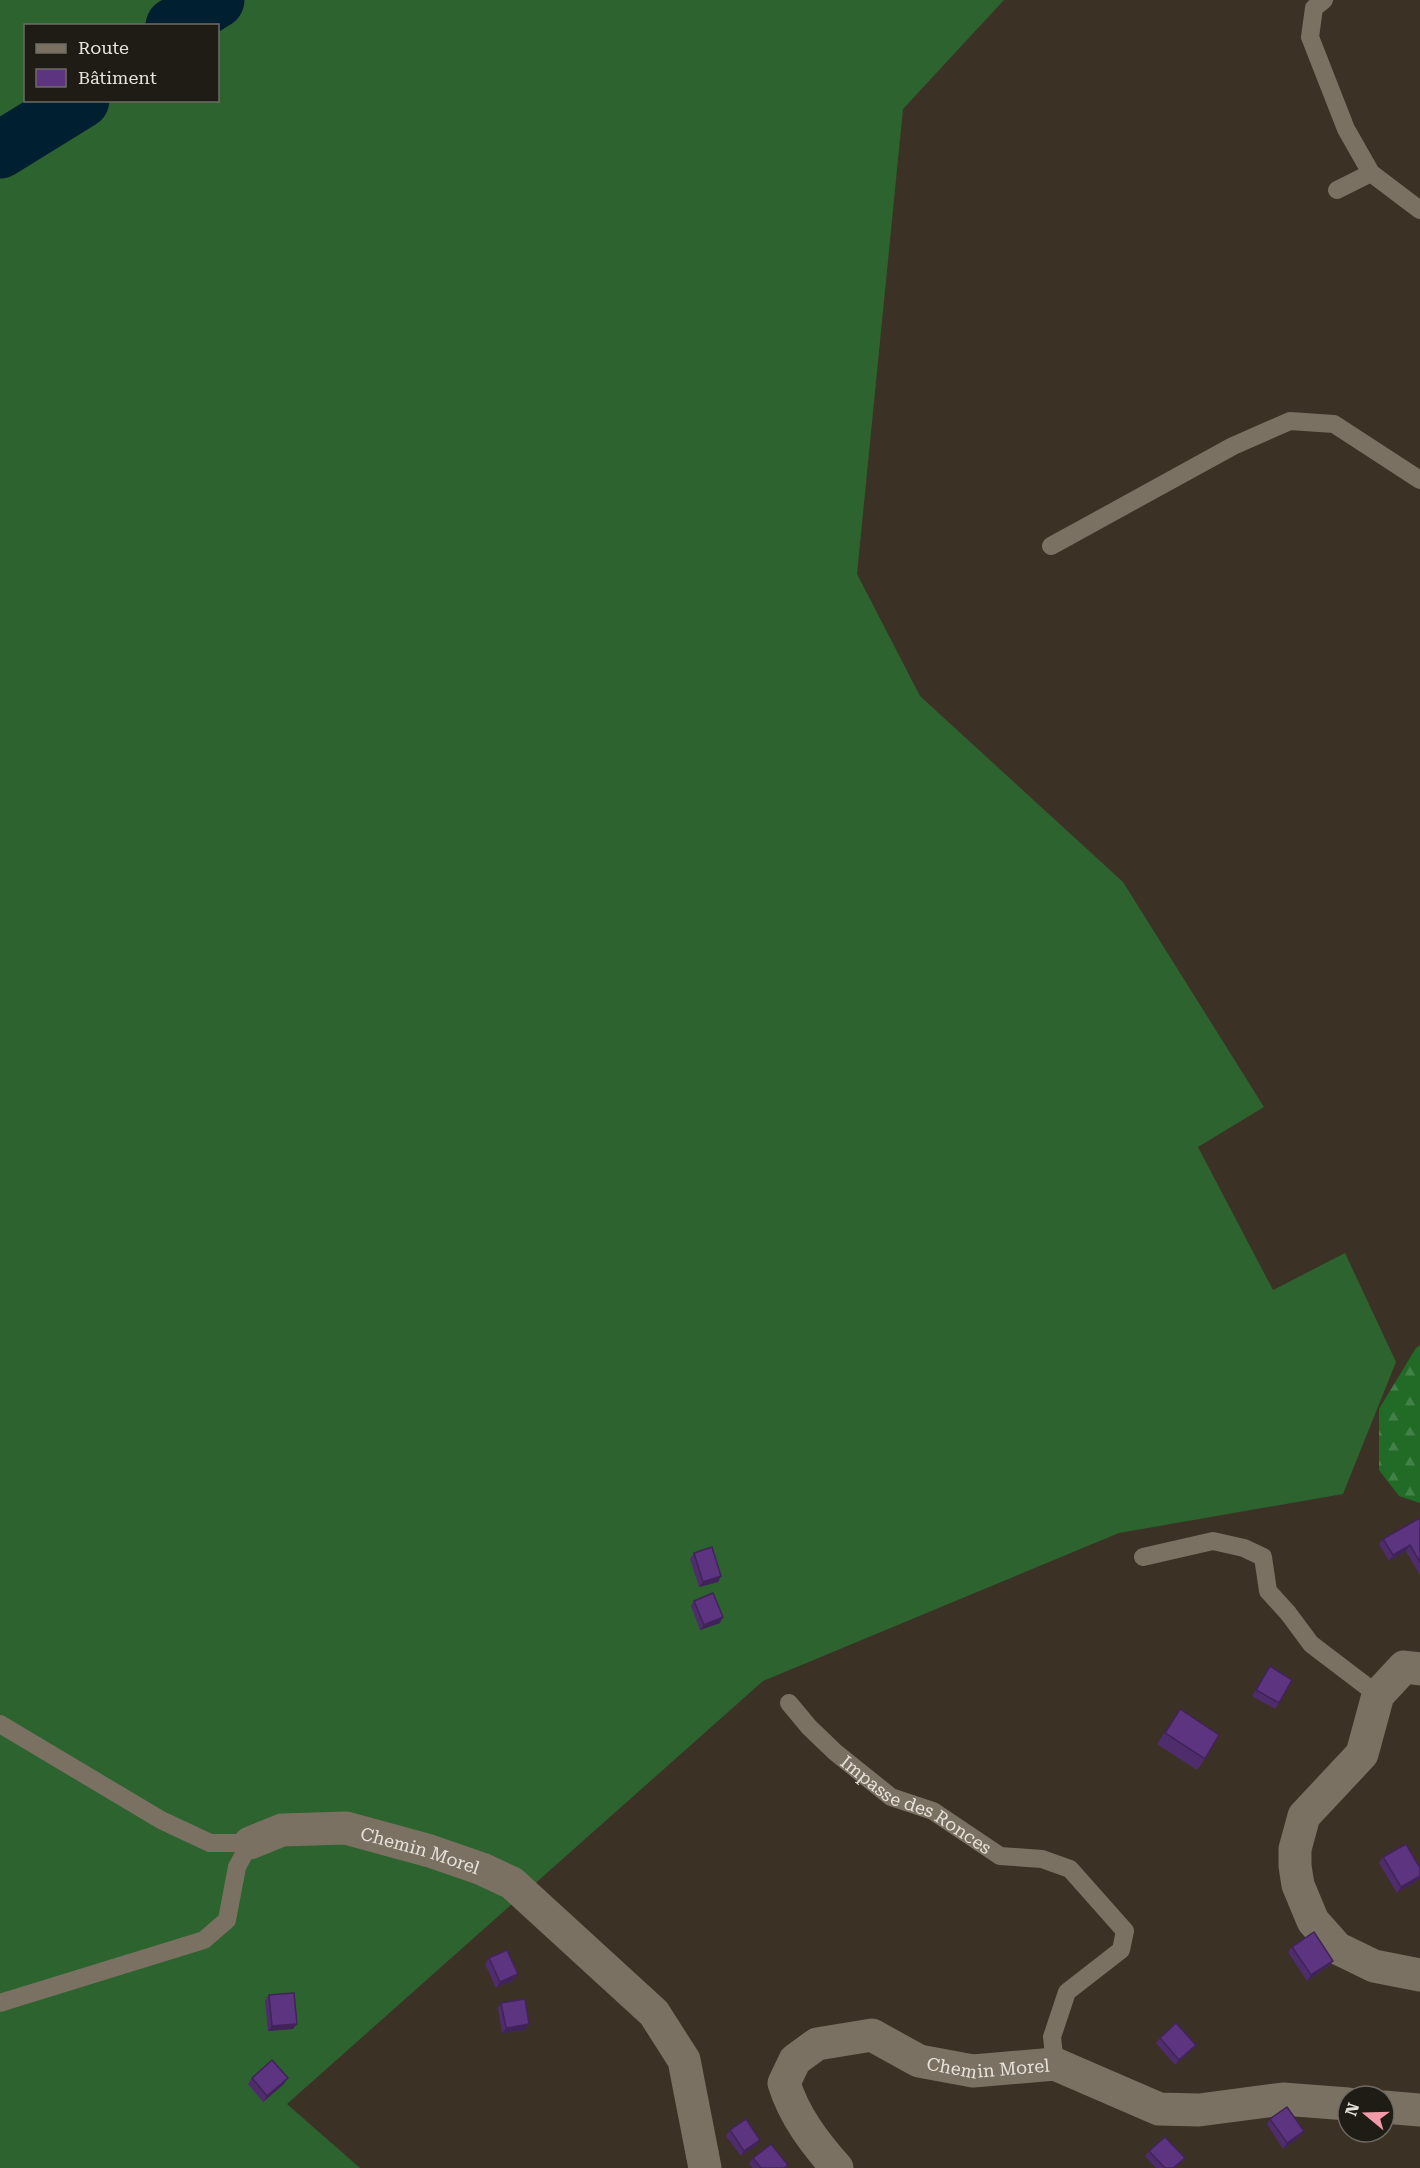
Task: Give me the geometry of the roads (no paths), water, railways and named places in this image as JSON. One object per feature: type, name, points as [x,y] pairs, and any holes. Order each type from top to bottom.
[{"type":"street","points":[[1420,1669],[1404,1667],[1378,1695],[1362,1754],[1304,1816],[1296,1849],[1298,1885],[1313,1921],[1337,1948],[1374,1966],[1420,1975]]},
{"type":"street","name":"Chemin Morel","points":[[250,1843],[282,1830],[346,1828],[430,1851],[482,1869],[512,1883],[654,2013],[684,2060],[705,2168]]},
{"type":"street","name":"Chemin Morel","points":[[837,2168],[804,2127],[784,2083],[795,2060],[817,2044],[872,2035],[919,2061],[973,2071],[1054,2064],[1159,2109],[1199,2110],[1283,2098],[1336,2103]]},
{"type":"street","points":[[1396,2108],[1420,2110]]},
{"type":"lane","points":[[1324,0],[1314,8],[1310,37],[1346,129],[1371,173],[1420,210]]},
{"type":"lane","points":[[1337,190],[1371,173]]},
{"type":"lane","points":[[1051,546],[1233,446],[1290,421],[1334,424],[1420,480]]},
{"type":"lane","points":[[1143,1557],[1212,1541],[1244,1548],[1263,1557],[1268,1591],[1311,1644],[1378,1695]]},
{"type":"lane","name":"Impasse des Ronces","points":[[789,1703],[809,1727],[835,1752],[891,1797],[933,1811],[1000,1856],[1042,1858],[1070,1869],[1125,1931],[1121,1950],[1067,1992],[1052,2037],[1054,2064]]},
{"type":"lane","name":"Chemin Morel","points":[[0,1724],[161,1820],[210,1843],[250,1843]]},
{"type":"lane","points":[[0,2003],[204,1940],[227,1920],[237,1867],[250,1843]]},
{"type":"waterway","points":[[177,24],[216,0]]},
{"type":"waterway","points":[[0,150],[78,102]]}]
